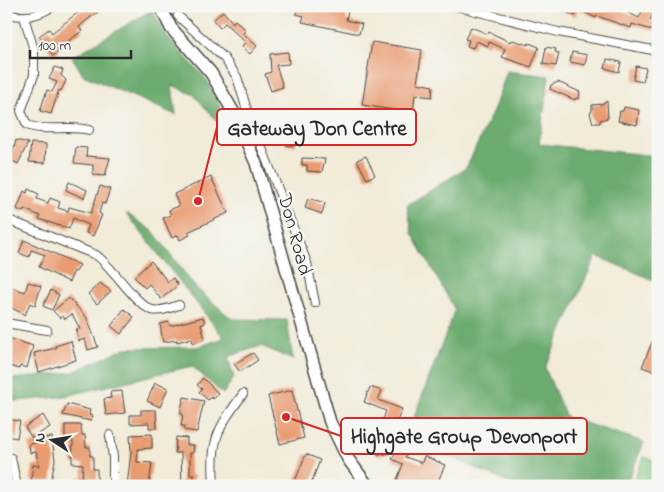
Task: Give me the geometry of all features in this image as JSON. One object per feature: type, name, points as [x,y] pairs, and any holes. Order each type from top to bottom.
[{"type":"main road","name":"Don Road","points":[[160,6],[171,28],[211,73],[234,113],[256,163],[330,422],[348,459],[368,486]]},
{"type":"street","points":[[6,14],[24,17],[37,15],[53,6]]},
{"type":"street","points":[[456,6],[558,32],[658,51]]},
{"type":"street","points":[[178,16],[224,58],[236,77],[307,263],[315,302]]},
{"type":"street","points":[[24,17],[34,50],[34,75],[21,111],[27,125],[33,128],[75,127],[89,130]]},
{"type":"street","points":[[234,113],[247,110]]},
{"type":"street","points":[[6,219],[100,258],[145,306],[161,311],[179,305]]},
{"type":"street","points":[[6,323],[48,330]]},
{"type":"street","points":[[214,486],[212,458],[214,440],[222,423],[244,394]]},
{"type":"street","points":[[110,435],[113,457],[113,486]]},
{"type":"street","points":[[11,458],[17,486]]},
{"type":"green space","points":[[152,10],[168,38],[207,80],[235,136],[227,133],[194,95],[172,85],[176,115],[83,75],[72,57]]},
{"type":"green space","points":[[507,71],[549,76],[539,144],[658,156],[658,282],[596,256],[545,368],[566,417],[644,442],[626,486],[516,486],[406,438],[455,310],[412,233],[407,205],[466,168],[494,109]]},
{"type":"green space","points":[[126,213],[153,231],[196,288],[232,319],[287,320],[293,360],[261,346],[228,357],[234,378],[223,394],[192,366],[61,397],[6,402],[6,376],[13,379],[73,372],[125,348],[197,347],[224,338]]},
{"type":"green space","points":[[644,457],[656,461],[658,457],[658,486],[631,486]]},
{"type":"building","points":[[86,6],[106,6],[79,27],[82,31],[57,49],[59,52],[53,56],[39,36],[49,29],[52,33]]},
{"type":"building","points":[[298,6],[332,6],[348,10],[346,20],[362,24],[359,34],[302,22],[304,16],[296,14]]},
{"type":"building","points":[[552,6],[614,6],[639,18],[643,9],[653,13],[650,20],[658,22],[658,32],[632,24],[631,28],[597,16],[596,18],[578,9],[575,16]]},
{"type":"building","points":[[223,11],[233,23],[235,20],[246,30],[243,33],[257,46],[250,54],[242,47],[245,42],[225,23],[220,28],[213,20]]},
{"type":"building","points":[[471,27],[488,34],[489,32],[510,42],[511,40],[528,45],[529,43],[539,47],[531,67],[502,57],[505,49],[489,42],[488,46],[476,41],[473,48],[467,46],[469,40],[465,39]]},
{"type":"building","points":[[372,42],[422,50],[417,83],[433,86],[432,97],[415,95],[413,113],[362,105]]},
{"type":"building","points":[[546,47],[556,49],[555,52],[559,53],[556,66],[543,64]]},
{"type":"building","points":[[288,52],[289,64],[276,65],[283,87],[271,91],[265,74],[271,72],[270,54]]},
{"type":"building","points":[[572,52],[587,55],[585,65],[570,62]]},
{"type":"building","points":[[607,59],[621,62],[619,72],[605,68]]},
{"type":"building","points":[[636,66],[646,68],[643,82],[633,80]]},
{"type":"building","points":[[55,67],[63,70],[61,75],[66,80],[61,91],[59,90],[51,114],[40,111],[47,90],[52,92],[57,82],[49,79]]},
{"type":"building","points":[[558,82],[580,92],[579,99],[576,98],[575,100],[550,89],[551,85]]},
{"type":"building","points":[[607,101],[608,118],[600,120],[600,123],[593,123],[590,113],[592,105],[602,104]]},
{"type":"building","points":[[624,107],[639,110],[637,125],[618,121],[620,111],[623,111]]},
{"type":"building","points":[[286,119],[309,119],[310,131],[297,132],[295,146],[286,145],[288,126]]},
{"type":"building","points":[[16,140],[28,143],[18,164],[11,160]]},
{"type":"building","points":[[31,143],[46,144],[45,163],[29,162]]},
{"type":"building","points":[[76,147],[87,148],[86,156],[110,158],[105,176],[93,175],[93,165],[74,163]]},
{"type":"building","points":[[366,156],[375,175],[367,179],[357,160]]},
{"type":"building","points":[[302,158],[325,159],[322,172],[307,171],[307,165],[302,165]]},
{"type":"building","points":[[211,177],[228,213],[188,232],[190,235],[180,240],[178,235],[172,238],[163,218],[171,215],[169,210],[179,206],[174,194]]},
{"type":"building","points":[[69,182],[87,190],[84,198],[66,190]]},
{"type":"building","points":[[100,186],[110,189],[105,204],[102,203],[99,213],[102,215],[93,236],[86,233],[89,225],[73,218],[69,229],[39,219],[40,216],[24,209],[23,212],[17,209],[24,191],[27,193],[28,189],[39,194],[37,199],[48,203],[50,198],[60,202],[58,208],[68,211],[69,207],[91,213]]},
{"type":"building","points":[[308,198],[325,203],[322,214],[305,208]]},
{"type":"building","points":[[24,240],[80,265],[76,272],[74,271],[69,282],[39,267],[45,255],[31,250],[29,257],[19,253]]},
{"type":"building","points":[[151,261],[168,282],[173,278],[178,285],[161,299],[149,284],[145,288],[134,277]]},
{"type":"building","points":[[28,282],[41,286],[35,306],[30,303],[25,315],[6,305],[6,291],[8,286],[25,292]]},
{"type":"building","points":[[100,283],[111,291],[97,304],[88,294]]},
{"type":"building","points":[[51,290],[59,295],[52,310],[43,306]]},
{"type":"building","points":[[69,298],[87,318],[98,347],[88,350],[85,339],[79,341],[76,330],[80,329],[72,314],[65,319],[63,316],[60,318],[53,311]]},
{"type":"building","points":[[124,309],[134,317],[121,334],[111,326]]},
{"type":"building","points":[[203,317],[205,323],[201,325],[205,339],[193,343],[192,338],[177,342],[177,340],[163,342],[160,324],[169,322],[170,326]]},
{"type":"building","points":[[658,327],[658,367],[656,372],[642,367]]},
{"type":"building","points":[[6,337],[33,346],[27,368],[20,366],[19,369],[6,365]]},
{"type":"building","points":[[71,341],[76,360],[39,372],[34,353],[56,348],[55,346]]},
{"type":"building","points":[[253,353],[258,360],[240,372],[234,364]]},
{"type":"building","points":[[203,378],[219,394],[213,399],[211,397],[208,400],[199,392],[202,389],[197,385]]},
{"type":"building","points":[[155,383],[168,388],[160,407],[147,401]]},
{"type":"building","points":[[370,387],[382,391],[378,400],[402,409],[397,421],[394,420],[392,424],[383,420],[386,411],[364,402]]},
{"type":"building","points":[[292,390],[304,438],[280,444],[268,396]]},
{"type":"building","points":[[122,391],[125,413],[106,415],[104,399],[111,398],[110,392]]},
{"type":"building","points":[[184,397],[204,401],[197,432],[184,430],[185,426],[181,426],[183,414],[180,413]]},
{"type":"building","points":[[67,404],[90,410],[89,415],[93,416],[91,421],[63,415]]},
{"type":"building","points":[[141,410],[156,410],[157,428],[149,428],[149,423],[130,424],[130,415],[141,415]]},
{"type":"building","points":[[43,415],[50,427],[32,438],[25,427]]},
{"type":"building","points":[[6,419],[20,421],[17,438],[6,436]]},
{"type":"building","points":[[65,425],[81,425],[82,435],[85,435],[86,447],[90,447],[90,456],[93,456],[93,469],[97,469],[97,486],[78,484],[78,477],[82,478],[83,464],[72,463],[73,441],[65,441]]},
{"type":"building","points":[[152,434],[152,448],[138,449],[137,462],[152,463],[149,485],[127,486],[131,451],[130,435]]},
{"type":"building","points":[[52,437],[55,460],[51,481],[31,481],[33,465],[39,466],[36,452],[30,453],[29,444],[35,443],[33,440]]},
{"type":"building","points":[[176,437],[187,438],[187,445],[194,445],[193,453],[190,453],[190,475],[194,475],[194,485],[182,485],[181,453],[175,453]]},
{"type":"building","points":[[387,439],[390,453],[378,456],[375,442]]},
{"type":"building","points":[[397,449],[407,454],[405,457],[422,463],[424,456],[445,465],[436,486],[414,486],[397,480],[403,464],[392,459]]},
{"type":"building","points":[[306,454],[320,460],[310,486],[293,486]]},
{"type":"place","name":"Gateway Don Centre","points":[[198,201]]},
{"type":"place","name":"Highgate Group Devonport","points":[[286,417]]}]
